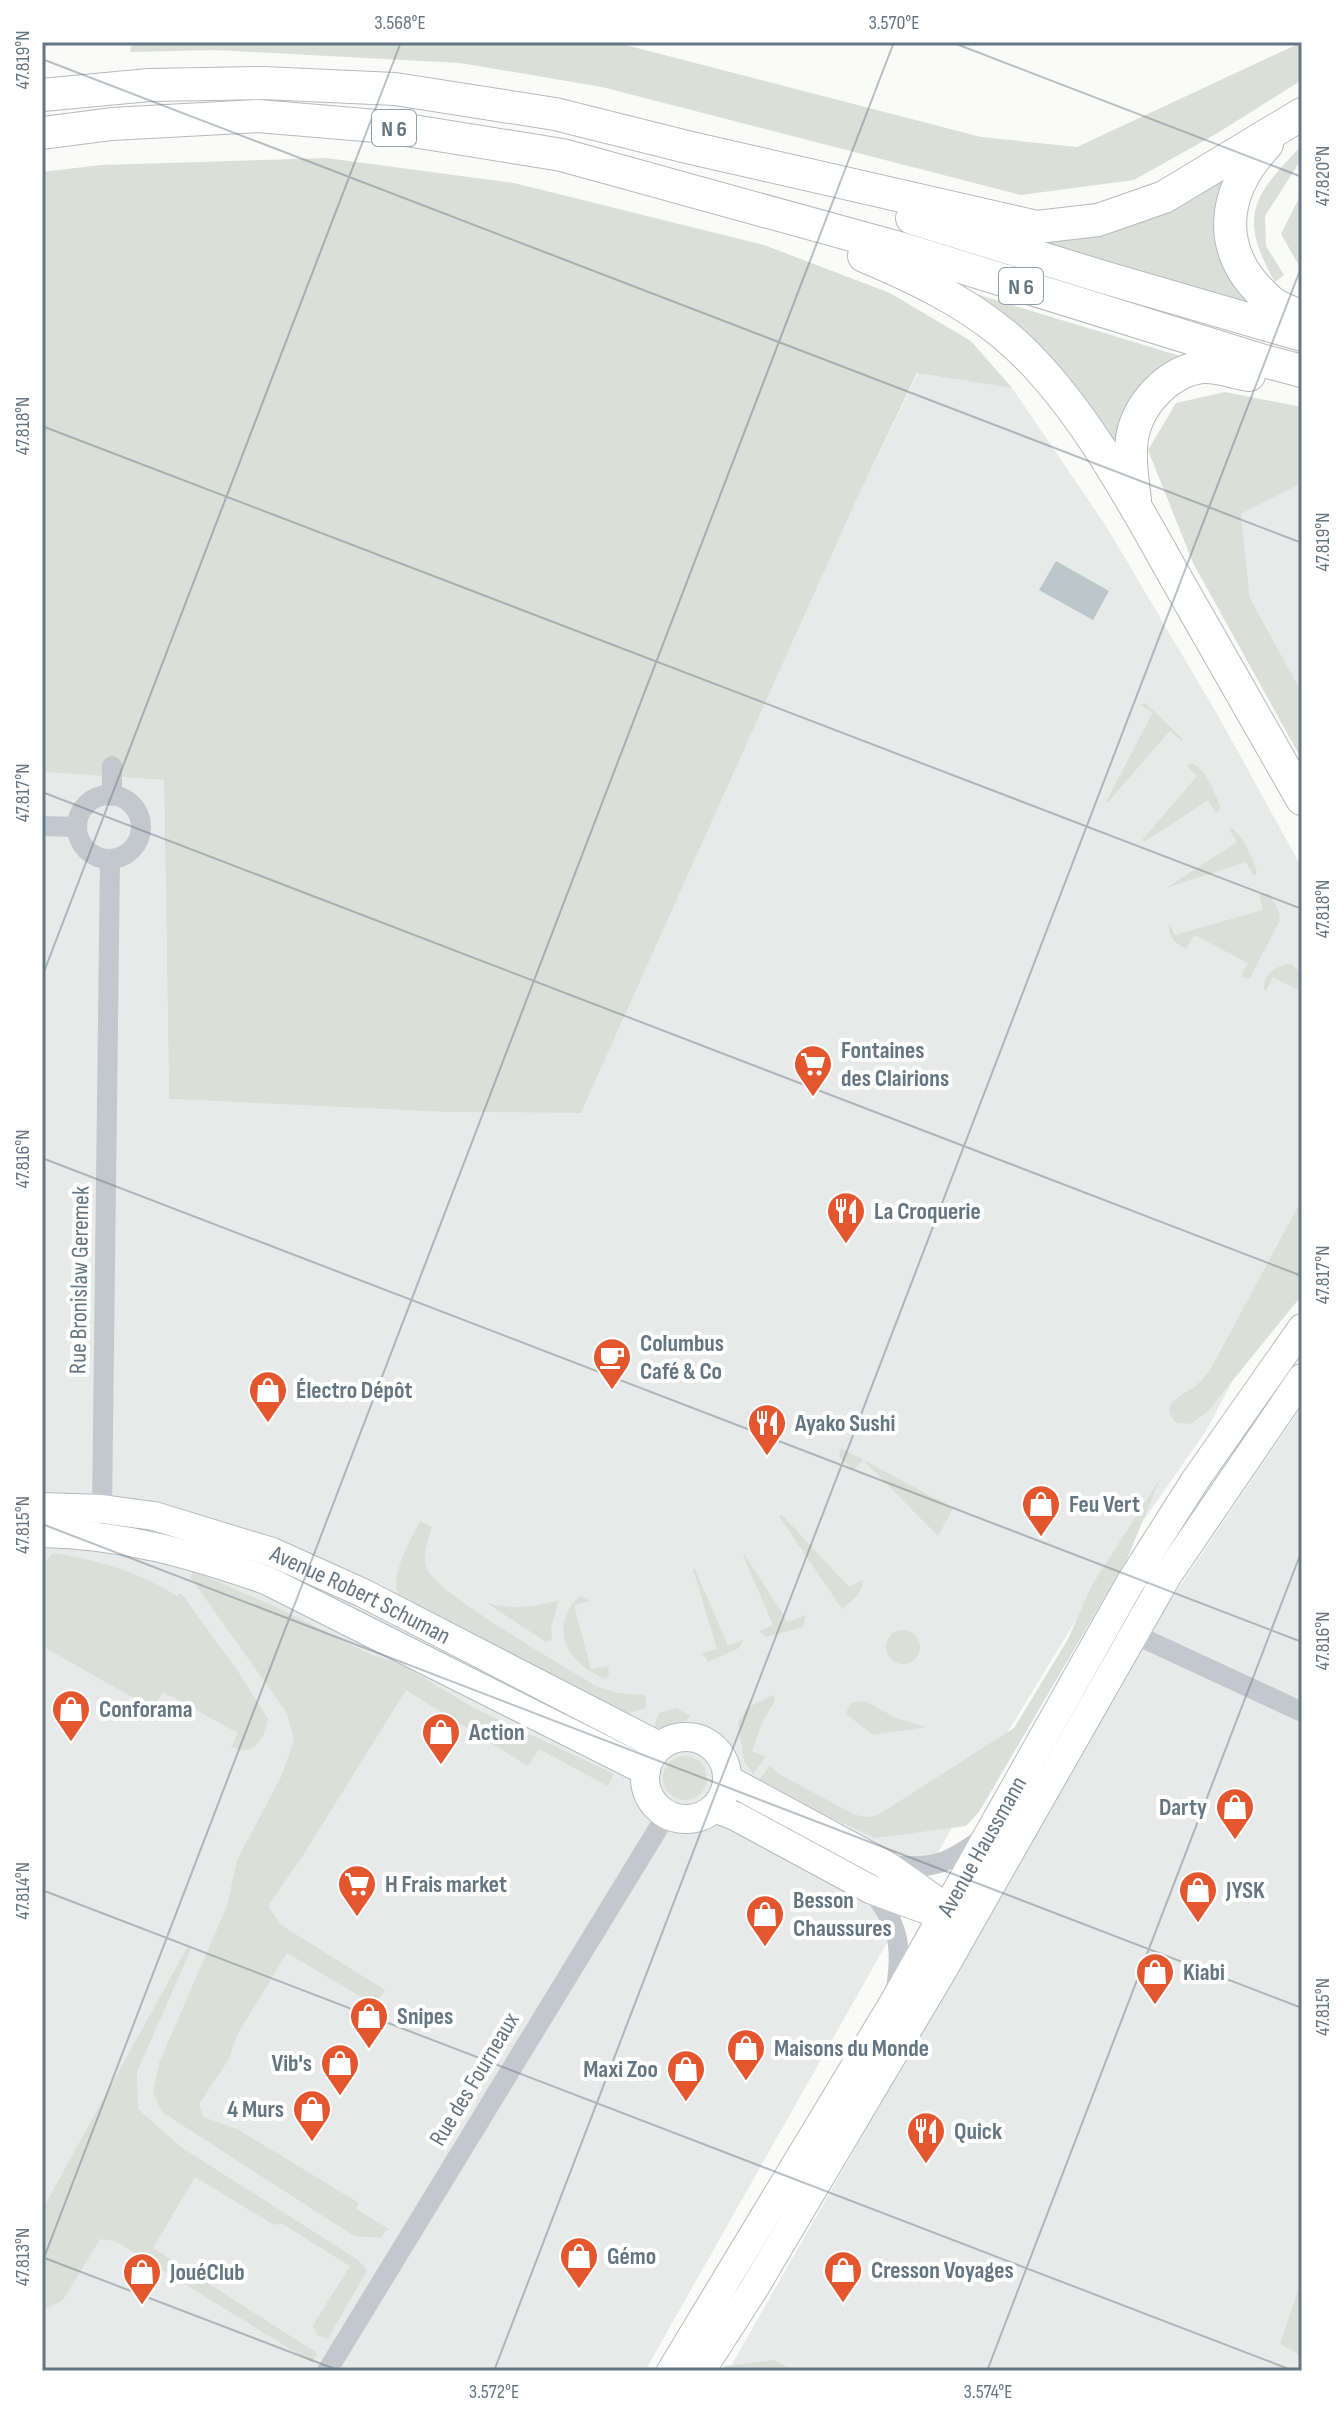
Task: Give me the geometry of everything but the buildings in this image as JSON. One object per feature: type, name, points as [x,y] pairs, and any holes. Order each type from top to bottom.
[{"type":"main road","name":"N 6","points":[[42,95],[149,85],[263,83],[395,89],[555,114],[687,147],[1103,277],[1302,335]]},
{"type":"main road","name":"N 6","points":[[42,133],[112,124],[258,116],[388,127],[562,155],[906,250],[1302,371]]},
{"type":"main road","points":[[687,147],[1037,227],[1098,220],[1164,197],[1292,121]]},
{"type":"main road","points":[[1292,121],[1253,159],[1233,194],[1230,229],[1239,267],[1271,302],[1302,317]]},
{"type":"main road","points":[[740,203],[920,279],[1001,332],[1043,373],[1136,507],[1302,799]]},
{"type":"main road","points":[[1136,507],[1130,457],[1134,424],[1149,399],[1174,375],[1205,367],[1302,387]]},
{"type":"street","points":[[112,766],[112,796]]},
{"type":"street","points":[[101,796],[112,796],[121,798],[135,809],[141,826],[140,836],[129,853],[110,859],[100,858],[83,846],[77,827],[84,807],[101,796]]},
{"type":"street","points":[[42,826],[77,827]]},
{"type":"street","name":"Rue Bronislaw Geremek","points":[[102,1509],[110,859]]},
{"type":"street","name":"Avenue Haussmann","points":[[701,2371],[755,2287],[953,1915],[988,1834],[1130,1583],[1196,1479],[1302,1328]]},
{"type":"street","name":"Avenue Haussmann","points":[[671,2371],[894,2002],[1134,1634],[1167,1576],[1302,1378]]},
{"type":"street","name":"Avenue Robert Schuman","points":[[42,1507],[102,1509],[154,1516],[272,1552],[363,1593],[659,1746]]},
{"type":"street","name":"Avenue Robert Schuman","points":[[42,1533],[91,1534],[146,1543],[200,1557],[266,1580],[646,1771]]},
{"type":"street","points":[[1134,1634],[1302,1712]]},
{"type":"street","points":[[683,1736],[696,1737],[717,1750],[724,1761],[727,1779],[722,1798],[714,1808],[691,1819],[667,1814],[649,1796],[645,1784],[646,1771],[650,1757],[659,1746],[683,1736]]},
{"type":"street","points":[[727,1779],[886,1865],[953,1915]]},
{"type":"street","points":[[714,1808],[735,1816],[870,1889],[953,1915]]},
{"type":"street","name":"Rue des Fourneaux","points":[[327,2371],[667,1814]]},
{"type":"street","points":[[886,1865],[918,1868],[949,1862],[988,1834]]},
{"type":"street","points":[[870,1889],[887,1910],[899,1942],[900,1963],[894,2002]]},
{"type":"shaded area","points":[[132,42],[614,42],[981,137],[1077,147],[1302,42],[1302,80],[1216,134],[1134,180],[1021,195],[602,87],[460,63],[215,50],[130,52]]},
{"type":"shaded area","points":[[1302,145],[1302,162],[1265,216],[1266,246],[1284,275],[1275,282],[1256,240],[1256,208],[1272,179]]},
{"type":"shaded area","points":[[326,158],[514,183],[764,245],[890,293],[971,341],[1012,388],[917,373],[855,503],[581,1113],[445,1112],[169,1099],[164,780],[42,772],[42,172],[101,165]]},
{"type":"shaded area","points":[[1239,165],[1236,278],[1248,306],[1038,244]]},
{"type":"shaded area","points":[[1302,192],[1302,271],[1281,234]]},
{"type":"shaded area","points":[[943,284],[1180,356],[1118,459]]},
{"type":"shaded area","points":[[918,373],[1012,388],[1106,526],[1216,712],[1302,868],[1302,1297],[1274,1324],[1234,1378],[1206,1431],[1092,1594],[988,1764],[645,2371],[42,2371],[42,772],[164,780],[169,1099],[445,1112],[581,1113],[855,503]]},
{"type":"shaded area","points":[[1225,392],[1302,407],[1302,483],[1241,514],[1250,598],[1302,693],[1302,760],[1193,563],[1148,450],[1176,403]]},
{"type":"shaded area","points":[[1302,483],[1302,693],[1250,598],[1241,514]]},
{"type":"shaded area","points":[[1056,561],[1109,591],[1093,620],[1039,590]]},
{"type":"shaded area","points":[[1145,703],[1183,739],[1170,731],[1107,803],[1153,712],[1140,705]]},
{"type":"shaded area","points":[[1191,763],[1209,781],[1220,805],[1219,811],[1216,813],[1208,800],[1144,842],[1142,840],[1197,776],[1187,766]]},
{"type":"shaded area","points":[[1232,828],[1250,854],[1257,872],[1254,876],[1246,862],[1166,888],[1237,842],[1229,829]]},
{"type":"shaded area","points":[[1269,893],[1280,920],[1250,978],[1241,977],[1248,963],[1194,935],[1186,949],[1171,936],[1169,923],[1175,935],[1263,910],[1259,895]]},
{"type":"shaded area","points":[[1291,964],[1302,973],[1302,992],[1273,977],[1264,990],[1266,979],[1272,971]]},
{"type":"shaded area","points":[[1302,1199],[1302,1295],[1208,1411],[1191,1424],[1175,1422],[1171,1405],[1209,1372]]},
{"type":"shaded area","points":[[1302,1406],[1302,2371],[728,2371],[1158,1618]]},
{"type":"shaded area","points":[[841,1448],[953,1508],[938,1536],[863,1460],[853,1470],[839,1456]]},
{"type":"shaded area","points":[[1160,1479],[1127,1559],[979,1812],[966,1826],[875,1838],[779,1793],[759,1780],[770,1765],[779,1774],[855,1815],[878,1815],[1014,1728],[1068,1639],[1092,1585]]},
{"type":"shaded area","points":[[782,1515],[849,1587],[863,1580],[859,1593],[842,1609],[779,1516]]},
{"type":"shaded area","points":[[420,1521],[432,1527],[425,1553],[427,1569],[454,1596],[596,1686],[618,1693],[643,1695],[646,1697],[646,1708],[622,1712],[400,1599],[398,1570]]},
{"type":"shaded area","points":[[53,1553],[118,1568],[177,1596],[181,1593],[268,1719],[257,1745],[246,1750],[231,1747],[238,1733],[163,1692],[153,1709],[42,1646],[42,1560],[47,1560]]},
{"type":"shaded area","points":[[743,1555],[788,1622],[806,1615],[803,1627],[766,1637],[759,1631],[773,1625]]},
{"type":"shaded area","points":[[693,1569],[728,1646],[743,1640],[739,1648],[708,1662],[702,1653],[717,1649]]},
{"type":"shaded area","points":[[194,1571],[276,1607],[372,1655],[399,1663],[474,1708],[614,1774],[608,1786],[539,1749],[528,1766],[406,1690],[268,1906],[281,1925],[385,1990],[375,2005],[287,1953],[237,2035],[229,2059],[199,2104],[203,2117],[237,2129],[359,2203],[356,2209],[391,2230],[386,2230],[381,2238],[354,2236],[162,2112],[153,2092],[159,2063],[227,1906],[237,1860],[282,1775],[294,1740],[287,1713],[190,1577]]},
{"type":"shaded area","points":[[581,1596],[590,1601],[574,1605],[591,1669],[608,1666],[606,1679],[587,1669],[572,1655],[564,1637],[566,1616],[572,1604]]},
{"type":"shaded area","points":[[559,1600],[551,1628],[552,1640],[546,1642],[487,1603],[523,1607]]},
{"type":"shaded area","points":[[903,1630],[915,1635],[920,1647],[915,1659],[903,1664],[891,1659],[886,1647],[891,1635]]},
{"type":"shaded area","points":[[773,1695],[775,1700],[752,1751],[766,1757],[753,1774],[744,1761],[738,1722],[747,1708]]},
{"type":"shaded area","points":[[865,1701],[896,1718],[926,1727],[873,1735],[846,1714],[850,1703]]},
{"type":"shaded area","points":[[676,1708],[691,1716],[674,1727],[653,1728],[659,1713]]},
{"type":"shaded area","points":[[685,1756],[700,1763],[707,1778],[700,1793],[685,1800],[670,1793],[663,1778],[670,1763]]},
{"type":"shaded area","points":[[187,1948],[191,1949],[137,2072],[138,2109],[181,2147],[358,2260],[367,2270],[328,2339],[317,2335],[313,2325],[350,2266],[281,2223],[274,2225],[195,2177],[153,2248],[317,2353],[313,2363],[115,2241],[100,2239],[63,2300],[42,2311],[42,2210]]},
{"type":"shaded area","points":[[1302,2279],[1302,2356],[1280,2344]]},
{"type":"shaded area","points":[[774,2360],[794,2371],[722,2371],[725,2366]]},
{"type":"place","name":"Fontaines des Clairions","points":[[813,1098]]},
{"type":"place","name":"La Croquerie","points":[[846,1245]]},
{"type":"place","name":"Columbus Café & Co","points":[[612,1391]]},
{"type":"place","name":"Électro Dépôt","points":[[268,1424]]},
{"type":"place","name":"Ayako Sushi","points":[[767,1457]]},
{"type":"place","name":"Feu Vert","points":[[1041,1538]]},
{"type":"place","name":"Conforama","points":[[71,1743]]},
{"type":"place","name":"Action","points":[[441,1766]]},
{"type":"place","name":"Darty","points":[[1235,1841]]},
{"type":"place","name":"H Frais market","points":[[357,1918]]},
{"type":"place","name":"JYSK","points":[[1198,1924]]},
{"type":"place","name":"Besson Chaussures","points":[[765,1948]]},
{"type":"place","name":"Kiabi","points":[[1155,2006]]},
{"type":"place","name":"Snipes","points":[[369,2050]]},
{"type":"place","name":"Maisons du Monde","points":[[746,2082]]},
{"type":"place","name":"Vib's","points":[[340,2097]]},
{"type":"place","name":"Maxi Zoo","points":[[686,2103]]},
{"type":"place","name":"4 Murs","points":[[312,2143]]},
{"type":"place","name":"Quick","points":[[926,2165]]},
{"type":"place","name":"Gémo","points":[[579,2290]]},
{"type":"place","name":"Cresson Voyages","points":[[843,2304]]},
{"type":"place","name":"JouéClub","points":[[142,2306]]}]
